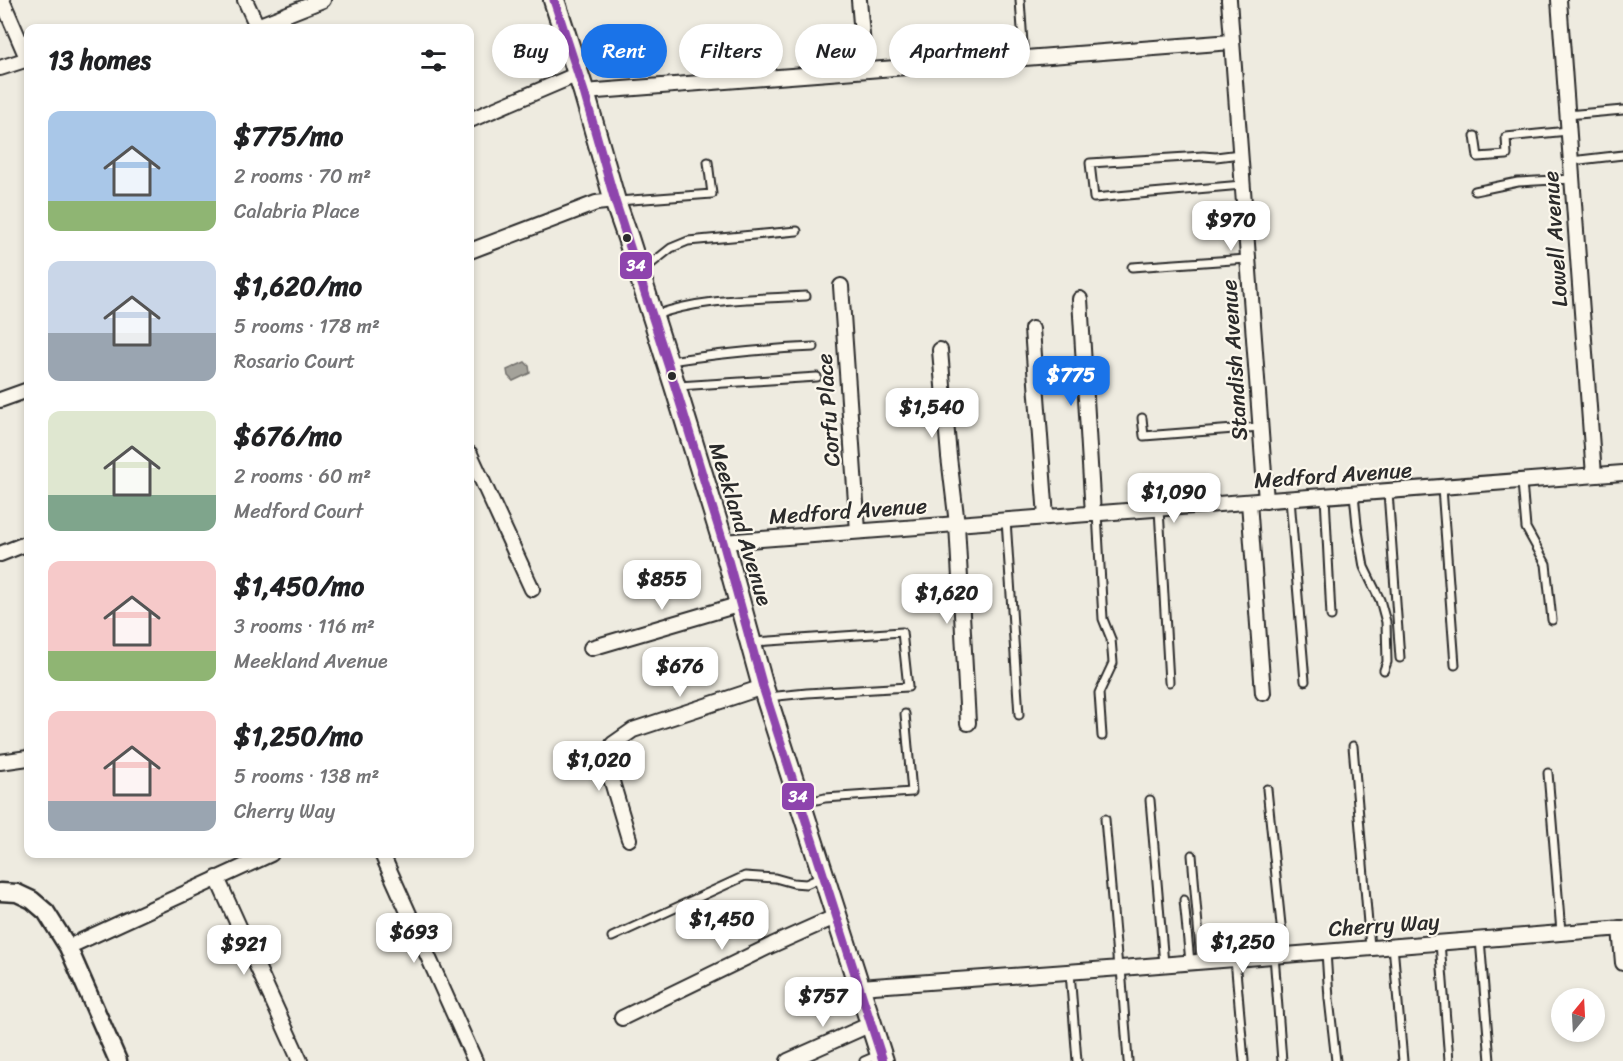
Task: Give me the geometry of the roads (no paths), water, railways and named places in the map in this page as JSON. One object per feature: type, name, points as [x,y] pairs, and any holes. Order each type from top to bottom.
[{"type":"main road","name":"Meekland Avenue","points":[[554,0],[723,542],[765,692],[860,987],[871,1024],[876,1058]]},
{"type":"street","points":[[2,0],[24,50]]},
{"type":"street","points":[[245,0],[257,24]]},
{"type":"street","points":[[265,24],[323,0]]},
{"type":"street","points":[[859,0],[861,24]]},
{"type":"street","name":"Standish Avenue","points":[[1228,0],[1266,501]]},
{"type":"street","name":"Lowell Avenue","points":[[1559,0],[1594,475]]},
{"type":"street","points":[[1030,58],[1232,42]]},
{"type":"street","points":[[0,68],[24,60]]},
{"type":"street","points":[[474,119],[581,82],[795,73]]},
{"type":"street","points":[[474,249],[596,203],[615,201]]},
{"type":"street","name":"Corfu Place","points":[[841,286],[858,531]]},
{"type":"street","points":[[1080,299],[1095,514]]},
{"type":"street","points":[[1032,329],[1046,517]]},
{"type":"street","points":[[940,350],[957,525],[968,723]]},
{"type":"street","points":[[0,400],[24,391]]},
{"type":"street","points":[[474,463],[532,589]]},
{"type":"street","name":"Medford Avenue","points":[[723,542],[1623,473]]},
{"type":"street","points":[[1249,502],[1263,693]]},
{"type":"street","points":[[0,554],[24,545]]},
{"type":"street","points":[[591,648],[741,604]]},
{"type":"street","points":[[630,839],[607,765],[613,744],[633,730],[765,692]]},
{"type":"street","points":[[0,762],[24,759]]},
{"type":"street","points":[[68,947],[262,858]]},
{"type":"street","points":[[384,858],[475,1061]]},
{"type":"street","points":[[217,878],[300,1061]]},
{"type":"street","points":[[0,891],[17,893],[32,900],[46,912],[68,947],[118,1061]]},
{"type":"street","points":[[621,1018],[837,916]]},
{"type":"street","points":[[1622,928],[1623,963]]},
{"type":"street","name":"Cherry Way","points":[[860,987],[1622,928]]},
{"type":"street","points":[[788,1061],[871,1024]]},
{"type":"lane","points":[[1020,0],[1022,24]]},
{"type":"lane","points":[[1567,115],[1623,110]]},
{"type":"lane","points":[[1475,136],[1478,157],[1507,155],[1506,137],[1568,131]]},
{"type":"lane","points":[[1240,154],[1090,163],[1094,198],[1242,185]]},
{"type":"lane","points":[[1571,161],[1623,155]]},
{"type":"lane","points":[[615,201],[712,194],[708,162]]},
{"type":"lane","points":[[1475,191],[1518,182],[1572,179]]},
{"type":"lane","points":[[639,273],[671,248],[688,241],[797,231]]},
{"type":"lane","points":[[1132,267],[1247,260]]},
{"type":"lane","points":[[653,316],[671,309],[732,300],[806,296]]},
{"type":"lane","points":[[667,361],[767,349],[814,347]]},
{"type":"lane","points":[[675,386],[817,377]]},
{"type":"lane","points":[[1142,418],[1144,436],[1260,427]]},
{"type":"lane","points":[[1522,482],[1526,528],[1546,564],[1552,620]]},
{"type":"lane","points":[[1442,488],[1455,665]]},
{"type":"lane","points":[[1388,492],[1400,658]]},
{"type":"lane","points":[[1354,494],[1364,567],[1380,600],[1386,622],[1387,662],[1384,670]]},
{"type":"lane","points":[[1325,496],[1330,616]]},
{"type":"lane","points":[[1290,499],[1305,681]]},
{"type":"lane","points":[[1159,509],[1169,682]]},
{"type":"lane","points":[[1095,514],[1103,619],[1111,639],[1113,663],[1099,693],[1102,736]]},
{"type":"lane","points":[[1006,520],[1019,715]]},
{"type":"lane","points":[[751,642],[903,632],[908,687],[807,693],[765,692]]},
{"type":"lane","points":[[801,804],[825,798],[912,792],[905,714]]},
{"type":"lane","points":[[1353,746],[1370,947]]},
{"type":"lane","points":[[1548,773],[1561,932]]},
{"type":"lane","points":[[1267,789],[1279,955],[1282,1061]]},
{"type":"lane","points":[[1150,800],[1164,964]]},
{"type":"lane","points":[[1105,819],[1128,1061]]},
{"type":"lane","points":[[1192,855],[1195,962]]},
{"type":"lane","points":[[612,937],[745,876],[806,884],[825,876]]},
{"type":"lane","points":[[1184,900],[1195,962]]},
{"type":"lane","points":[[1480,939],[1490,1061]]},
{"type":"lane","points":[[1440,942],[1449,1061]]},
{"type":"lane","points":[[1393,945],[1403,1061]]},
{"type":"lane","points":[[1326,951],[1335,1061]]},
{"type":"lane","points":[[1235,958],[1244,1061]]},
{"type":"lane","points":[[1070,972],[1077,1061]]}]
